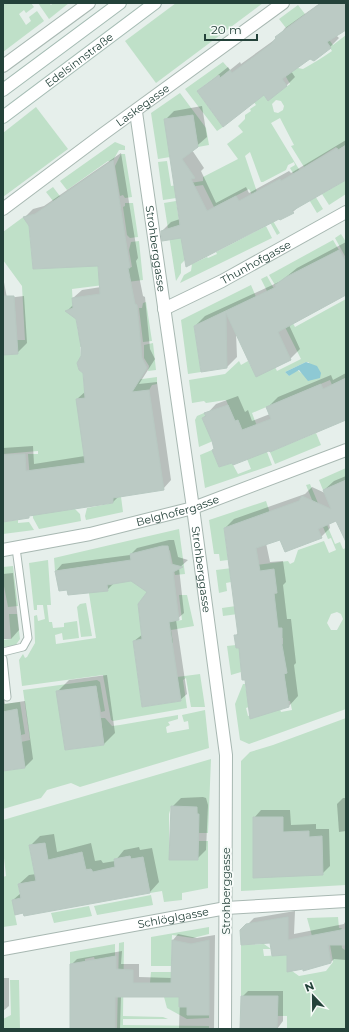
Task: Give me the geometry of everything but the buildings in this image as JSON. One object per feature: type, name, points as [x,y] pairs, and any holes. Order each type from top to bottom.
[{"type":"street","points":[[3,66],[89,3]]},
{"type":"street","name":"Edelsinnstraße","points":[[3,90],[120,3]]},
{"type":"street","name":"Edelsinnstraße","points":[[3,117],[154,3]]},
{"type":"street","name":"Laskegasse","points":[[3,210],[103,134],[136,112],[283,3]]},
{"type":"street","name":"Strohberggasse","points":[[136,112],[194,508],[226,755],[225,1029]]},
{"type":"street","name":"Thunhofgasse","points":[[164,308],[222,282],[346,212]]},
{"type":"street","name":"Belghofergasse","points":[[3,550],[90,534],[194,508],[346,450]]},
{"type":"street","name":"Schlöglgasse","points":[[3,949],[226,908],[346,901]]},
{"type":"lane","points":[[3,652],[23,647],[28,638],[16,548]]},
{"type":"lane","points":[[3,659],[7,697]]},
{"type":"green space","points":[[3,3],[31,3],[34,7],[26,13],[24,10],[19,14],[26,25],[31,21],[29,17],[37,11],[44,21],[3,52]]},
{"type":"green space","points":[[38,3],[49,3],[51,5],[53,3],[69,3],[49,19]]},
{"type":"green space","points":[[176,3],[263,3],[156,83],[125,41]]},
{"type":"green space","points":[[298,5],[305,14],[286,28],[279,19]]},
{"type":"green space","points":[[346,35],[346,145],[338,150],[336,147],[304,167],[291,146],[294,145],[280,118],[271,123],[323,209],[317,213],[290,168],[295,165],[294,162],[288,165],[286,170],[261,182],[250,152],[245,156],[258,195],[280,233],[277,235],[262,208],[260,209],[249,189],[214,207],[203,185],[175,189],[176,198],[163,200],[158,162],[167,161],[171,186],[203,181],[203,177],[238,159],[227,144],[243,132],[238,126],[245,119],[245,115],[251,111],[250,109],[256,105],[253,101],[263,94],[268,100],[290,84],[285,75],[293,61],[298,68],[303,69],[332,51],[324,39],[327,37],[333,45]],"holes":[[[276,100],[281,101],[284,106],[283,110],[278,113],[274,112],[272,104]]]},
{"type":"green space","points":[[223,62],[230,70],[220,78],[218,75],[197,91],[223,127],[217,131],[185,89]]},
{"type":"green space","points":[[180,93],[206,128],[209,145],[198,147],[193,115],[165,119],[170,157],[158,159],[151,113]]},
{"type":"green space","points":[[36,107],[68,149],[3,197],[3,133]]},
{"type":"green space","points":[[115,142],[125,146],[125,150],[119,150],[112,162],[108,161],[67,190],[60,181]]},
{"type":"green space","points":[[121,154],[125,154],[132,197],[125,198],[123,195],[120,196],[115,166]]},
{"type":"green space","points":[[346,180],[346,194],[329,205],[322,194]]},
{"type":"green space","points":[[53,187],[78,220],[91,232],[98,273],[132,267],[129,250],[131,242],[139,241],[143,280],[72,289],[73,308],[71,309],[76,319],[78,332],[95,345],[80,347],[81,359],[77,363],[79,370],[83,373],[84,387],[157,377],[157,384],[152,385],[149,390],[76,399],[113,435],[123,512],[86,520],[85,516],[87,508],[113,503],[107,460],[43,469],[50,512],[75,509],[80,514],[81,521],[39,529],[33,518],[28,454],[38,454],[38,451],[3,454],[3,355],[17,340],[25,340],[22,286],[3,260],[3,232],[22,218],[29,215],[26,222],[29,226],[33,269],[81,266],[73,225],[55,200],[53,201],[46,192]]},
{"type":"green space","points":[[176,201],[185,260],[181,264],[181,273],[176,281],[164,203]]},
{"type":"green space","points":[[125,203],[133,203],[138,237],[130,238],[127,235],[123,207],[125,206]]},
{"type":"green space","points":[[266,226],[272,238],[180,283],[184,275],[191,271],[192,264],[217,254],[216,252]]},
{"type":"green space","points":[[341,234],[346,242],[346,258],[335,238]]},
{"type":"green space","points":[[333,240],[339,250],[275,285],[269,275]]},
{"type":"green space","points":[[267,276],[295,327],[346,299],[346,378],[332,385],[330,380],[252,413],[272,465],[205,488],[200,455],[212,450],[219,467],[232,463],[238,474],[251,469],[247,459],[253,457],[238,420],[235,421],[226,400],[206,403],[204,401],[192,403],[189,380],[225,374],[239,361],[241,365],[248,361],[256,376],[275,367],[277,371],[301,359],[261,279]],"holes":[[[309,362],[303,374],[297,370],[289,376],[285,372]]]},
{"type":"green space","points":[[251,285],[256,297],[194,326],[201,372],[188,374],[181,320]]},
{"type":"green space","points":[[146,302],[152,341],[143,342],[139,308],[142,308],[143,303]]},
{"type":"green space","points":[[153,343],[156,370],[148,371],[149,366],[144,358],[144,345]]},
{"type":"green space","points":[[204,413],[206,416],[202,418],[213,441],[199,447],[195,420],[197,416]]},
{"type":"green space","points":[[316,433],[321,445],[275,464],[270,452]]},
{"type":"green space","points":[[346,468],[346,480],[323,490],[319,480]]},
{"type":"green space","points":[[310,484],[335,544],[340,542],[343,549],[346,548],[346,709],[249,744],[240,740],[235,704],[243,684],[245,684],[249,707],[246,708],[248,716],[280,709],[281,712],[292,710],[290,701],[288,701],[284,674],[287,673],[280,645],[283,644],[283,638],[279,638],[279,634],[282,634],[282,628],[278,628],[275,609],[223,616],[222,608],[250,604],[277,593],[268,570],[230,576],[231,582],[226,583],[227,591],[219,593],[216,570],[288,561],[290,564],[294,562],[298,550],[324,541],[329,553],[336,550],[331,538],[328,539],[306,485]],"holes":[[[337,612],[341,614],[343,619],[337,630],[331,630],[327,623],[331,614]]]},
{"type":"green space","points":[[266,501],[270,513],[224,528],[228,560],[220,561],[219,554],[214,554],[209,520]]},
{"type":"green space","points":[[18,520],[18,523],[29,522],[34,530],[3,534],[3,522]]},
{"type":"green space","points":[[179,529],[185,574],[175,575],[170,551],[166,546],[130,555],[136,584],[146,585],[153,598],[141,600],[138,604],[141,626],[182,620],[179,595],[187,595],[194,626],[171,630],[173,643],[134,648],[142,707],[181,701],[177,677],[200,674],[205,707],[191,707],[186,678],[183,680],[187,708],[113,721],[111,720],[103,675],[22,686],[19,660],[23,654],[25,658],[27,657],[35,643],[34,616],[37,615],[38,621],[45,619],[43,605],[37,605],[37,610],[34,610],[29,563],[48,560],[51,605],[47,605],[49,622],[52,622],[53,628],[64,627],[64,623],[77,621],[79,638],[63,640],[62,633],[55,635],[56,644],[96,638],[88,587],[108,591],[107,585],[116,562],[55,571],[54,558]]},
{"type":"green space","points":[[13,566],[18,606],[8,607],[3,581],[3,567]]},
{"type":"green space","points":[[86,603],[92,636],[81,637],[77,607],[80,604]]},
{"type":"green space","points":[[9,614],[17,614],[20,639],[15,646],[3,647],[3,640],[11,639]]},
{"type":"green space","points":[[236,645],[236,648],[240,648],[241,672],[231,675],[227,646]]},
{"type":"green space","points":[[97,680],[100,682],[105,711],[101,712],[96,686],[57,691],[65,750],[104,745],[101,718],[105,718],[112,726],[178,715],[178,719],[168,722],[170,725],[166,727],[167,733],[189,729],[188,721],[184,722],[182,715],[205,710],[209,748],[80,787],[71,783],[47,790],[41,798],[3,809],[3,771],[25,768],[21,742],[30,740],[23,690]]},
{"type":"green space","points":[[20,702],[25,734],[21,735],[17,710],[3,711],[3,704]]},
{"type":"green space","points":[[346,718],[346,885],[241,891],[241,761],[250,752]]},
{"type":"green space","points":[[211,759],[208,833],[199,833],[197,807],[171,807],[169,814],[169,852],[198,852],[199,841],[208,841],[208,888],[182,893],[182,900],[164,902],[162,891],[150,893],[143,857],[131,859],[130,856],[114,859],[116,871],[110,869],[93,872],[91,869],[49,867],[45,843],[29,845],[34,870],[39,880],[18,884],[23,913],[15,915],[17,925],[3,927],[3,877],[6,876],[3,849],[3,820]]},
{"type":"green space","points":[[151,895],[153,905],[97,915],[94,906]]},
{"type":"green space","points":[[89,906],[92,916],[54,923],[51,913]]},
{"type":"green space","points":[[338,917],[339,928],[342,928],[340,931],[342,948],[345,950],[346,1029],[268,1029],[287,1028],[287,1016],[277,1016],[277,996],[241,996],[241,945],[264,944],[271,949],[263,949],[264,956],[287,955],[292,971],[299,976],[326,971],[333,962],[328,933],[312,936],[307,918]]},
{"type":"green space","points":[[209,927],[209,934],[193,938],[172,935],[171,966],[151,966],[151,937]]},
{"type":"green space","points":[[124,942],[123,1016],[163,1017],[168,1019],[123,1019],[123,1025],[209,1026],[209,1029],[117,1029],[119,943]]},
{"type":"green space","points":[[115,944],[115,956],[95,960],[94,957],[85,959],[85,962],[70,964],[70,952]]},
{"type":"green space","points":[[151,972],[177,972],[177,983],[150,983]]},
{"type":"green space","points":[[10,980],[19,980],[20,1029],[3,1029],[3,1019],[11,1015]]},
{"type":"green space","points":[[174,989],[187,1007],[187,1015],[209,1015],[209,1018],[187,1019],[167,1008],[164,997],[173,997]]},
{"type":"water","points":[[306,362],[317,366],[321,373],[320,378],[308,381],[299,370],[289,376],[285,372]]}]
